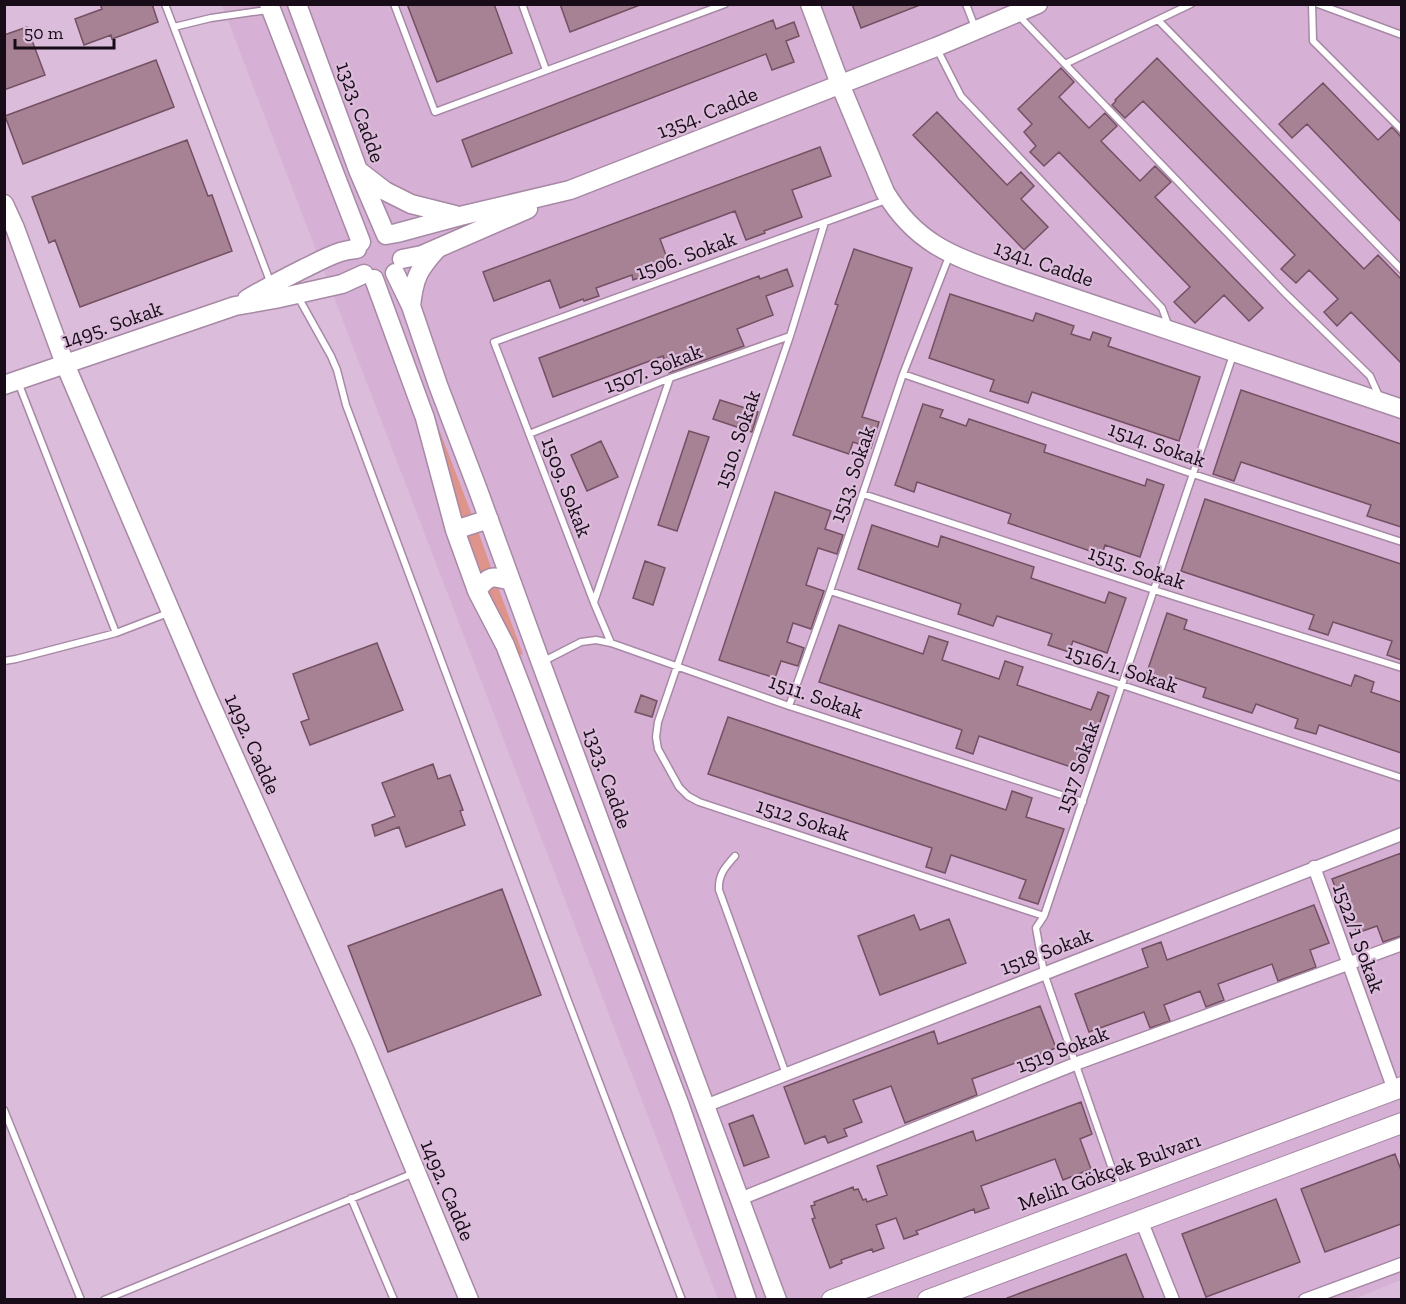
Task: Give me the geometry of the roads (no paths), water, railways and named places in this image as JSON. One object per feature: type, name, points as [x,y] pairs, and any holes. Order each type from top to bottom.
[{"type":"main road","name":"1323. Cadde","points":[[297,4],[358,170],[386,235]]},
{"type":"main road","name":"1341. Cadde","points":[[810,4],[840,84],[889,199],[918,232],[950,254],[1401,410]]},
{"type":"main road","name":"1354. Cadde","points":[[386,235],[570,190],[936,47],[1038,4]]},
{"type":"main road","points":[[270,7],[359,246]]},
{"type":"main road","points":[[358,170],[385,191],[411,204],[460,216]]},
{"type":"main road","points":[[398,266],[570,190]]},
{"type":"main road","name":"1492. Cadde","points":[[4,204],[15,228],[64,364],[212,707],[358,1033],[469,1299]]},
{"type":"main road","points":[[369,276],[381,279],[389,277],[398,266],[402,254],[398,244],[386,235],[377,234],[368,237],[359,246],[356,258],[358,266],[369,276],[425,418],[455,530],[477,591],[516,672],[680,1106],[747,1299]]},
{"type":"main road","name":"1495. Sokak","points":[[235,306],[272,284],[328,256],[359,246]]},
{"type":"main road","points":[[411,306],[413,286],[418,272],[439,248]]},
{"type":"main road","name":"1323. Cadde","points":[[398,266],[438,385],[777,1299]]},
{"type":"main road","name":"1495. Sokak","points":[[11,383],[235,306],[342,284],[369,276]]},
{"type":"main road","points":[[455,530],[489,519]]},
{"type":"main road","points":[[477,591],[485,580],[495,577],[511,581]]},
{"type":"main road","points":[[516,672],[541,663]]},
{"type":"main road","name":"Melih Gökçek Bulvarı","points":[[832,1299],[1397,1089]]},
{"type":"main road","points":[[928,1299],[1401,1123]]},
{"type":"main road","points":[[736,1299],[740,1278]]},
{"type":"street","name":"1518 Sokak","points":[[705,1106],[1401,834]]},
{"type":"street","name":"1522/1 Sokak","points":[[1314,867],[1347,963],[1397,1089]]},
{"type":"street","name":"1519 Sokak","points":[[740,1199],[1075,1064],[1401,944]]},
{"type":"street","points":[[1141,1220],[1173,1299]]},
{"type":"street","points":[[1305,1299],[1401,1264]]},
{"type":"lane","points":[[165,4],[272,284]]},
{"type":"lane","points":[[394,4],[435,112],[725,4]]},
{"type":"lane","points":[[522,4],[546,70]]},
{"type":"lane","points":[[966,4],[976,30]]},
{"type":"lane","points":[[1065,64],[1191,4]]},
{"type":"lane","points":[[1312,4],[1313,41],[1401,130]]},
{"type":"lane","points":[[1318,4],[1401,35]]},
{"type":"lane","points":[[174,27],[270,7]]},
{"type":"lane","points":[[1017,13],[1286,294],[1370,376],[1382,403]]},
{"type":"lane","points":[[1158,20],[1401,270]]},
{"type":"lane","points":[[936,47],[961,96],[1162,308],[1170,330]]},
{"type":"lane","name":"1506. Sokak","points":[[495,342],[889,199]]},
{"type":"lane","name":"1510. Sokak","points":[[678,666],[790,336],[825,222]]},
{"type":"lane","name":"1513. Sokak","points":[[789,706],[831,591],[903,374],[950,254]]},
{"type":"lane","points":[[296,294],[337,370],[346,405],[682,1299]]},
{"type":"lane","name":"1507. Sokak","points":[[529,434],[670,378],[790,336]]},
{"type":"lane","name":"1509. Sokak","points":[[495,342],[611,643]]},
{"type":"lane","name":"1517 Sokak","points":[[1120,1192],[1044,973],[1036,928],[1044,915],[1083,802],[1234,352]]},
{"type":"lane","name":"1514. Sokak","points":[[903,374],[1193,474],[1401,542]]},
{"type":"lane","points":[[594,603],[670,378]]},
{"type":"lane","points":[[11,383],[116,633]]},
{"type":"lane","name":"1515. Sokak","points":[[863,494],[1401,668]]},
{"type":"lane","name":"1516/1. Sokak","points":[[831,591],[1401,778]]},
{"type":"lane","points":[[4,661],[116,633],[171,612]]},
{"type":"lane","name":"1511. Sokak","points":[[541,663],[581,642],[596,640],[611,643],[789,706],[1083,802]]},
{"type":"lane","name":"1512 Sokak","points":[[678,666],[658,722],[656,737],[658,749],[667,766],[679,787],[688,796],[710,806],[1044,915]]},
{"type":"lane","points":[[735,856],[720,875],[719,890],[786,1074]]},
{"type":"lane","points":[[4,1110],[81,1299]]},
{"type":"lane","points":[[104,1299],[416,1172]]},
{"type":"lane","points":[[351,1198],[394,1299]]}]
